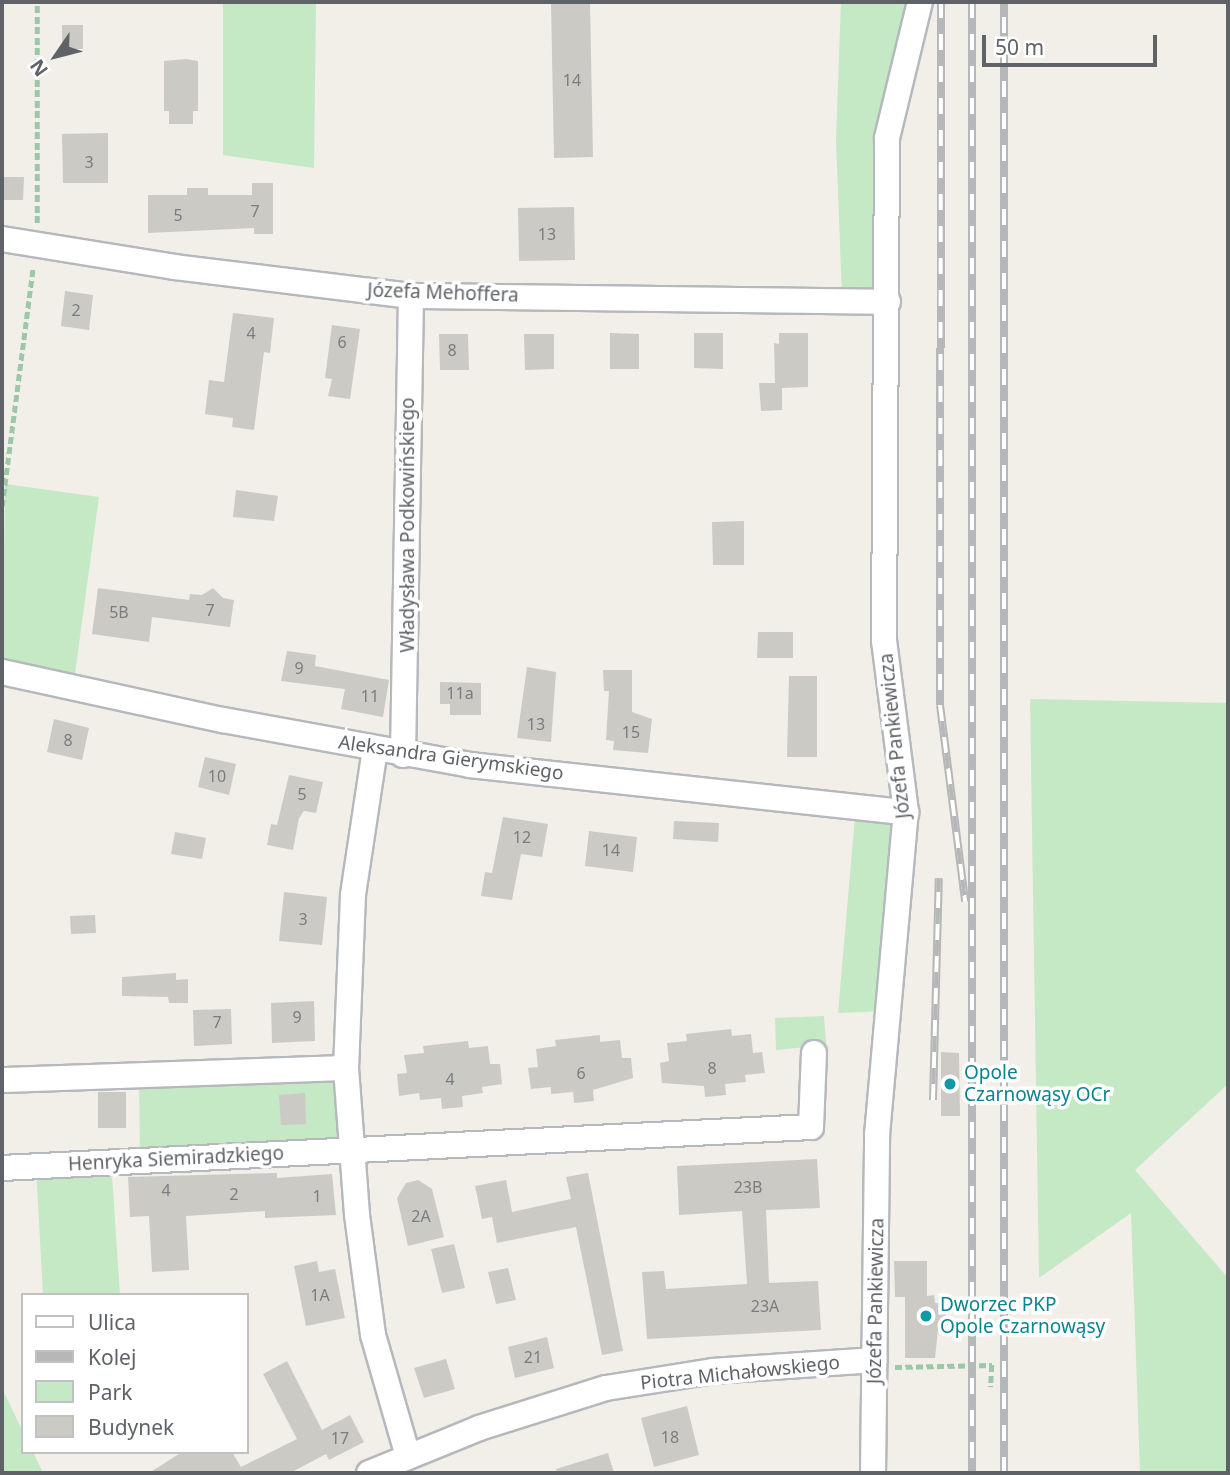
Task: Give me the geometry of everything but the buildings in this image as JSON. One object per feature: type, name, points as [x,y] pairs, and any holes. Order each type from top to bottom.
[{"type":"street","name":"Józefa Pankiewicza","points":[[873,1473],[877,1135],[906,812],[884,641],[887,138],[920,2]]},
{"type":"street","name":"Józefa Mehoffera","points":[[2,239],[175,267],[411,296],[888,302]]},
{"type":"street","name":"Władysława Podkowińskiego","points":[[403,755],[411,296]]},
{"type":"street","name":"Aleksandra Gierymskiego","points":[[2,672],[403,755],[906,812]]},
{"type":"street","points":[[375,749],[353,895],[346,1068],[351,1151],[373,1335],[408,1456]]},
{"type":"street","name":"Henryka Siemiradzkiego","points":[[2,1168],[811,1127],[814,1053]]},
{"type":"street","points":[[2,1080],[346,1068]]},
{"type":"street","name":"Piotra Michałowskiego","points":[[369,1473],[546,1405],[606,1388],[713,1371],[875,1360]]},
{"type":"path","points":[[875,1360],[888,1367],[992,1365],[991,1387]]},
{"type":"green space","points":[[223,2],[316,2],[314,168],[223,155]]},
{"type":"green space","points":[[841,2],[920,2],[903,80],[888,302],[842,298],[836,139]]},
{"type":"green space","points":[[5,484],[99,497],[73,688],[2,672]]},
{"type":"green space","points":[[1030,699],[1228,703],[1228,1084],[1135,1170],[1228,1278],[1228,1473],[1140,1473],[1131,1213],[1039,1278]]},
{"type":"green space","points":[[856,805],[906,812],[888,1011],[838,1013]]},
{"type":"green space","points":[[824,1016],[826,1045],[776,1050],[775,1018]]},
{"type":"green space","points":[[346,1068],[351,1151],[140,1159],[139,1075]]},
{"type":"green space","points":[[111,1161],[120,1293],[43,1293],[36,1166]]},
{"type":"green space","points":[[2,1388],[21,1428],[21,1454],[34,1454],[43,1473],[2,1473]]},
{"type":"railway","points":[[941,2],[940,705],[965,901]]},
{"type":"railway","points":[[972,2],[972,1473]]},
{"type":"railway","points":[[1004,2],[1004,1473]]},
{"type":"railway","points":[[933,1100],[939,878]]},
{"type":"place","name":"Opole Czarnowąsy OCr","points":[[950,1084]]},
{"type":"place","name":"Dworzec PKP Opole Czarnowąsy","points":[[926,1316]]}]
